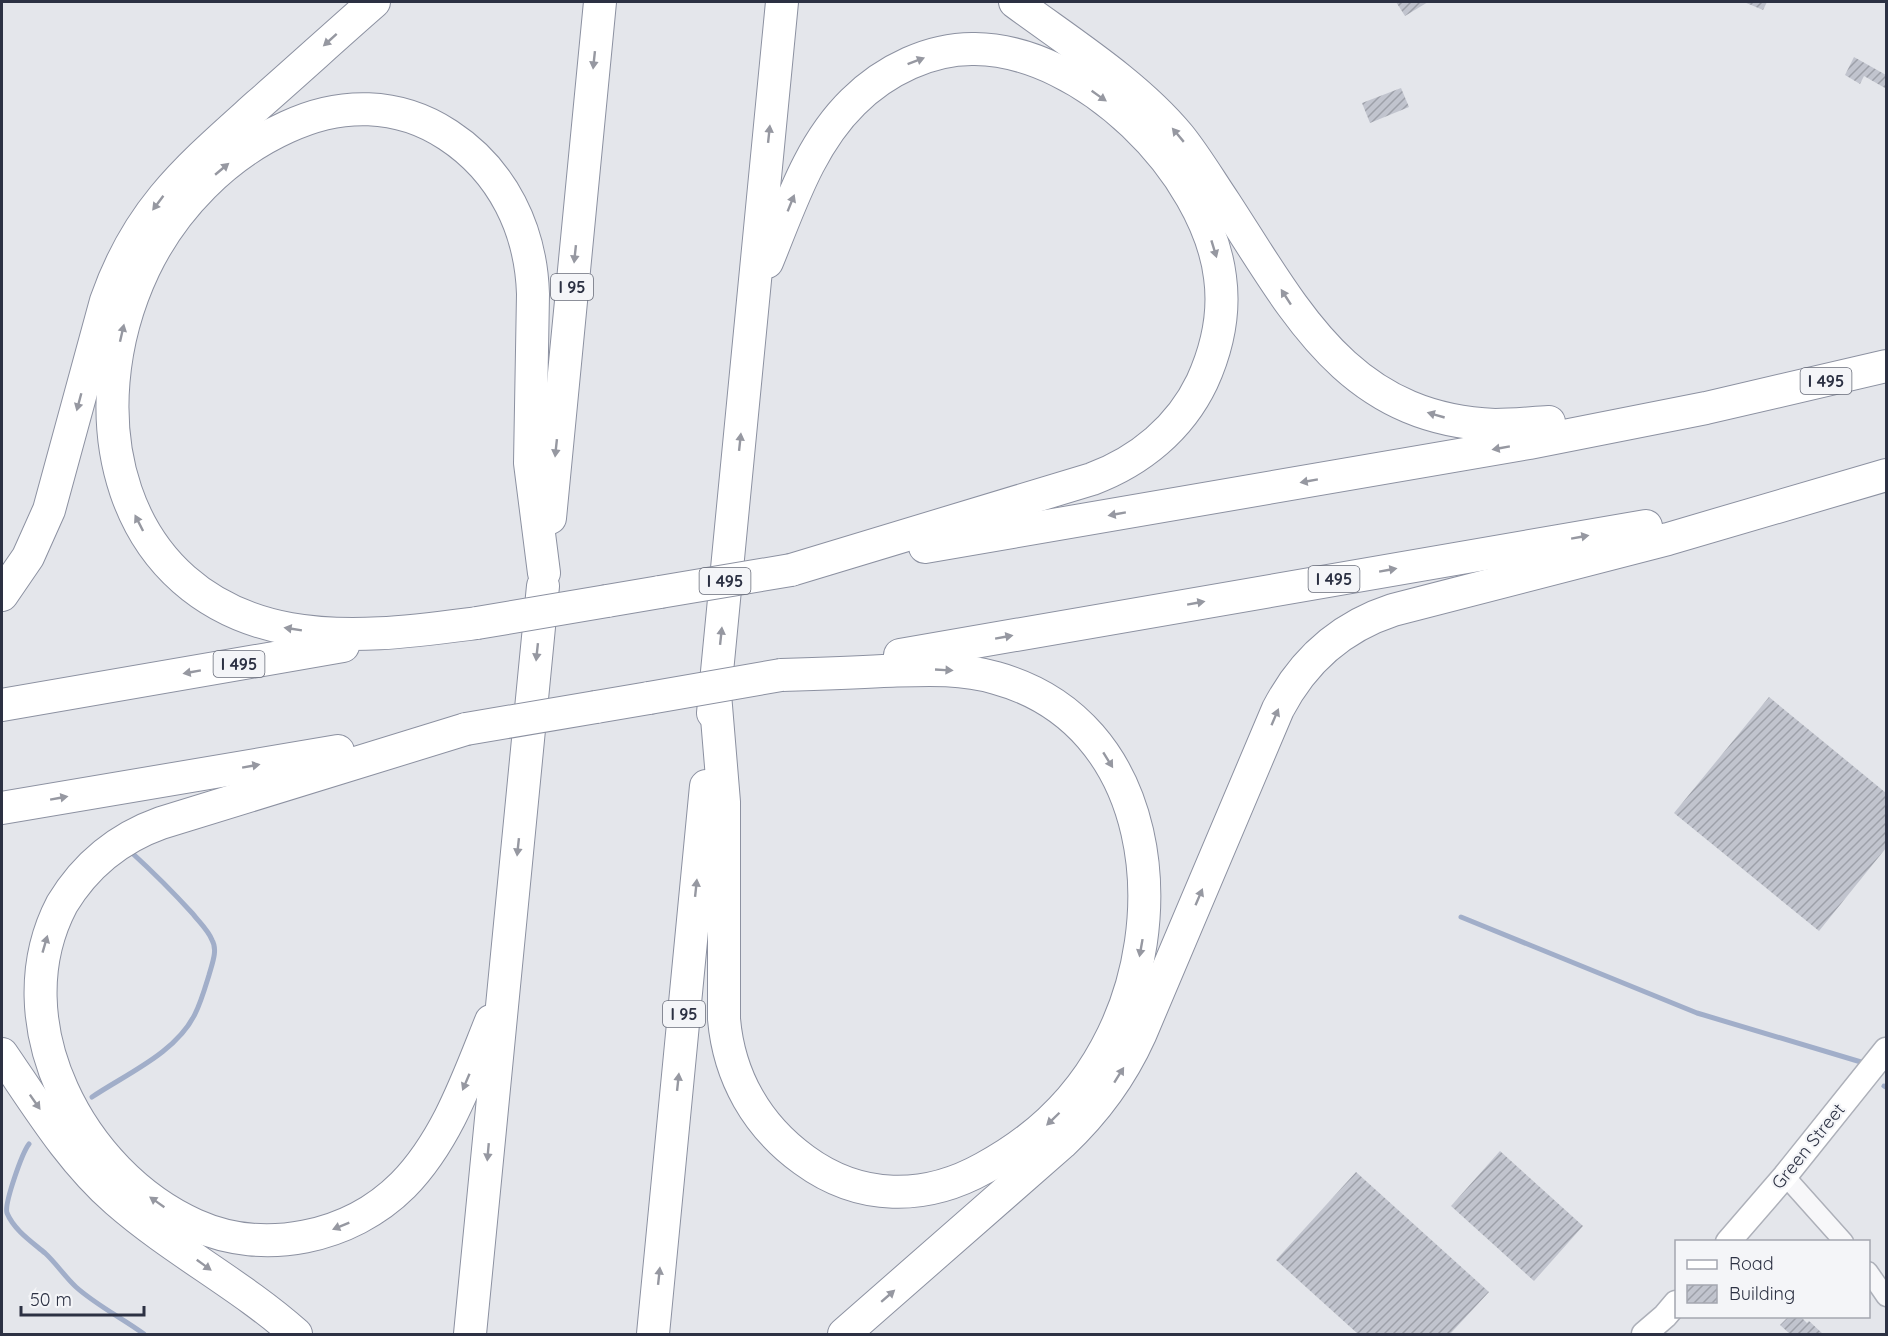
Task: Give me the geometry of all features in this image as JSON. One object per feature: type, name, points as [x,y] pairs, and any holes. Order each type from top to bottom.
[{"type":"highway","points":[[2,595],[28,557],[50,510],[106,301],[118,268],[142,225],[165,194],[193,164],[374,2]]},
{"type":"highway","name":"I 95","points":[[470,1335],[600,2]]},
{"type":"highway","name":"I 95","points":[[653,1335],[782,2]]},
{"type":"highway","points":[[1015,2],[1123,82],[1163,117],[1193,154],[1304,323],[1340,362],[1362,380],[1385,394],[1438,416],[1495,425],[1554,421],[1764,395]]},
{"type":"highway","points":[[754,296],[806,170],[828,131],[844,112],[872,85],[903,66],[935,54],[965,49],[1003,52],[1044,65],[1089,89],[1126,117],[1157,148],[1188,192],[1207,227],[1220,277],[1220,320],[1214,351],[1207,370],[1185,411],[1164,435],[1123,466],[1092,478],[791,570]]},
{"type":"highway","points":[[477,623],[361,634],[299,630],[262,622],[215,603],[188,585],[159,556],[137,520],[120,466],[114,419],[115,372],[126,317],[143,270],[163,235],[196,192],[241,154],[270,135],[311,117],[342,110],[375,109],[407,116],[437,129],[464,147],[496,180],[520,223],[531,269],[533,294],[530,463],[544,573]]},
{"type":"highway","name":"I 495","points":[[2,705],[1529,443],[1764,395],[1887,366]]},
{"type":"highway","points":[[844,1335],[1062,1143],[1084,1122],[1111,1087],[1140,1035],[1278,709],[1297,678],[1327,645],[1358,624],[1393,610],[1668,539],[1887,475]]},
{"type":"highway","name":"I 495","points":[[2,808],[1646,526],[1887,475]]},
{"type":"highway","points":[[715,694],[724,802],[724,1019],[728,1051],[742,1089],[757,1114],[776,1137],[806,1162],[831,1176],[857,1186],[886,1192],[923,1191],[951,1184],[974,1174],[1011,1152],[1051,1121],[1083,1084],[1113,1034],[1134,981],[1144,929],[1140,846],[1131,809],[1113,766],[1089,734],[1050,702],[1009,682],[984,675],[937,670],[781,675]]},
{"type":"highway","points":[[466,729],[161,823],[138,832],[117,845],[81,878],[54,920],[39,970],[37,1004],[39,1026],[50,1068],[73,1114],[101,1151],[133,1184],[170,1211],[204,1229],[240,1238],[284,1240],[315,1235],[351,1222],[384,1202],[412,1174],[450,1117],[504,989]]},
{"type":"highway","points":[[2,1054],[71,1152],[101,1186],[129,1210],[273,1315],[296,1335]]},
{"type":"main road","name":"Green Street","points":[[1730,1240],[1887,1050]]},
{"type":"main road","points":[[1644,1335],[1675,1305]]},
{"type":"street","points":[[1785,1176],[1842,1240]]},
{"type":"street","points":[[1870,1272],[1887,1297]]},
{"type":"building","points":[[1396,2],[1428,2],[1405,16]]},
{"type":"building","points":[[1744,2],[1767,2],[1763,10]]},
{"type":"building","points":[[1854,57],[1886,75],[1885,88],[1864,76],[1860,84],[1845,75]]},
{"type":"building","points":[[1401,88],[1409,107],[1370,123],[1362,103]]},
{"type":"building","points":[[1769,697],[1886,793],[1886,848],[1819,931],[1674,813]]},
{"type":"building","points":[[1500,1151],[1583,1226],[1534,1281],[1451,1206]]},
{"type":"building","points":[[1356,1172],[1489,1292],[1450,1334],[1358,1334],[1276,1260]]},
{"type":"building","points":[[1787,1318],[1802,1318],[1807,1323],[1809,1321],[1823,1334],[1790,1334],[1780,1325]]},
{"type":"waterway","points":[[92,1097],[149,1062],[187,1028],[199,1005],[214,957],[214,944],[206,929],[131,852]]},
{"type":"waterway","points":[[1461,917],[1697,1013],[1861,1062]]},
{"type":"waterway","points":[[29,1144],[18,1167],[8,1200],[7,1213],[10,1219],[76,1287],[144,1334]]}]
